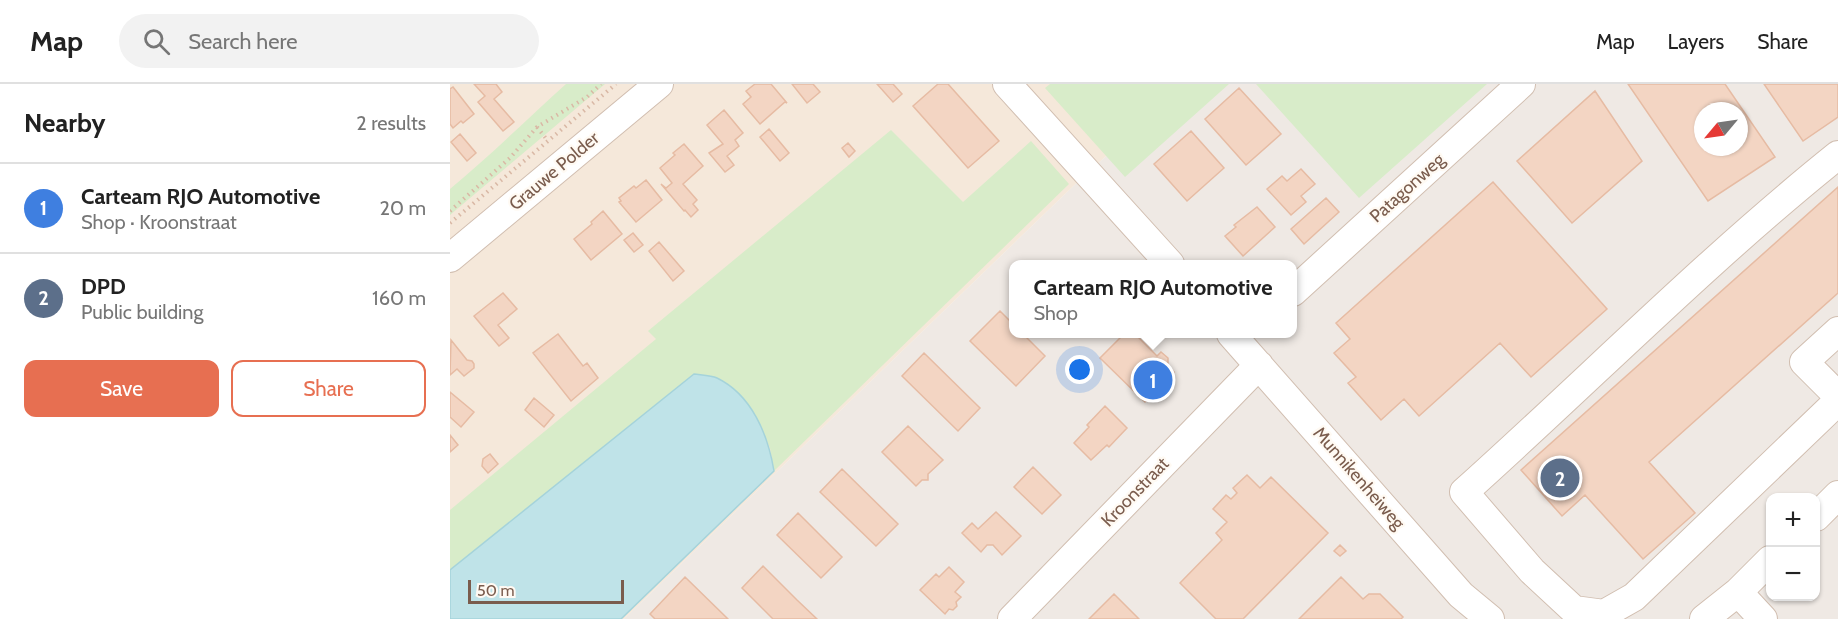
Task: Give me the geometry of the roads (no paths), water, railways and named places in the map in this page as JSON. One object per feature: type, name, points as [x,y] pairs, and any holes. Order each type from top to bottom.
[{"type":"street","name":"Grauwe Polder","points":[[450,258],[468,238],[621,126],[659,84]]},
{"type":"street","points":[[1007,84],[1166,260]]},
{"type":"street","name":"Patagonweg","points":[[1297,288],[1521,84]]},
{"type":"street","points":[[1838,155],[1632,336],[1464,492],[1532,571],[1574,610],[1604,614],[1634,597],[1838,401]]},
{"type":"street","points":[[1838,331],[1804,362],[1838,396]]},
{"type":"street","name":"Munnikenheiweg","points":[[1240,338],[1259,365],[1461,595],[1490,619]]},
{"type":"street","name":"Kroonstraat","points":[[1012,619],[1259,365]]},
{"type":"street","points":[[1820,512],[1838,495]]},
{"type":"street","points":[[1704,619],[1738,592],[1766,564]]},
{"type":"street","points":[[1738,592],[1763,619]]},
{"type":"water","points":[[694,374],[717,378],[729,385],[749,405],[763,430],[774,471],[621,619],[450,619],[450,570]]},
{"type":"place","name":"Carteam RJO Automotive","points":[[1153,380]]},
{"type":"place","name":"DPD","points":[[1560,478]]}]
